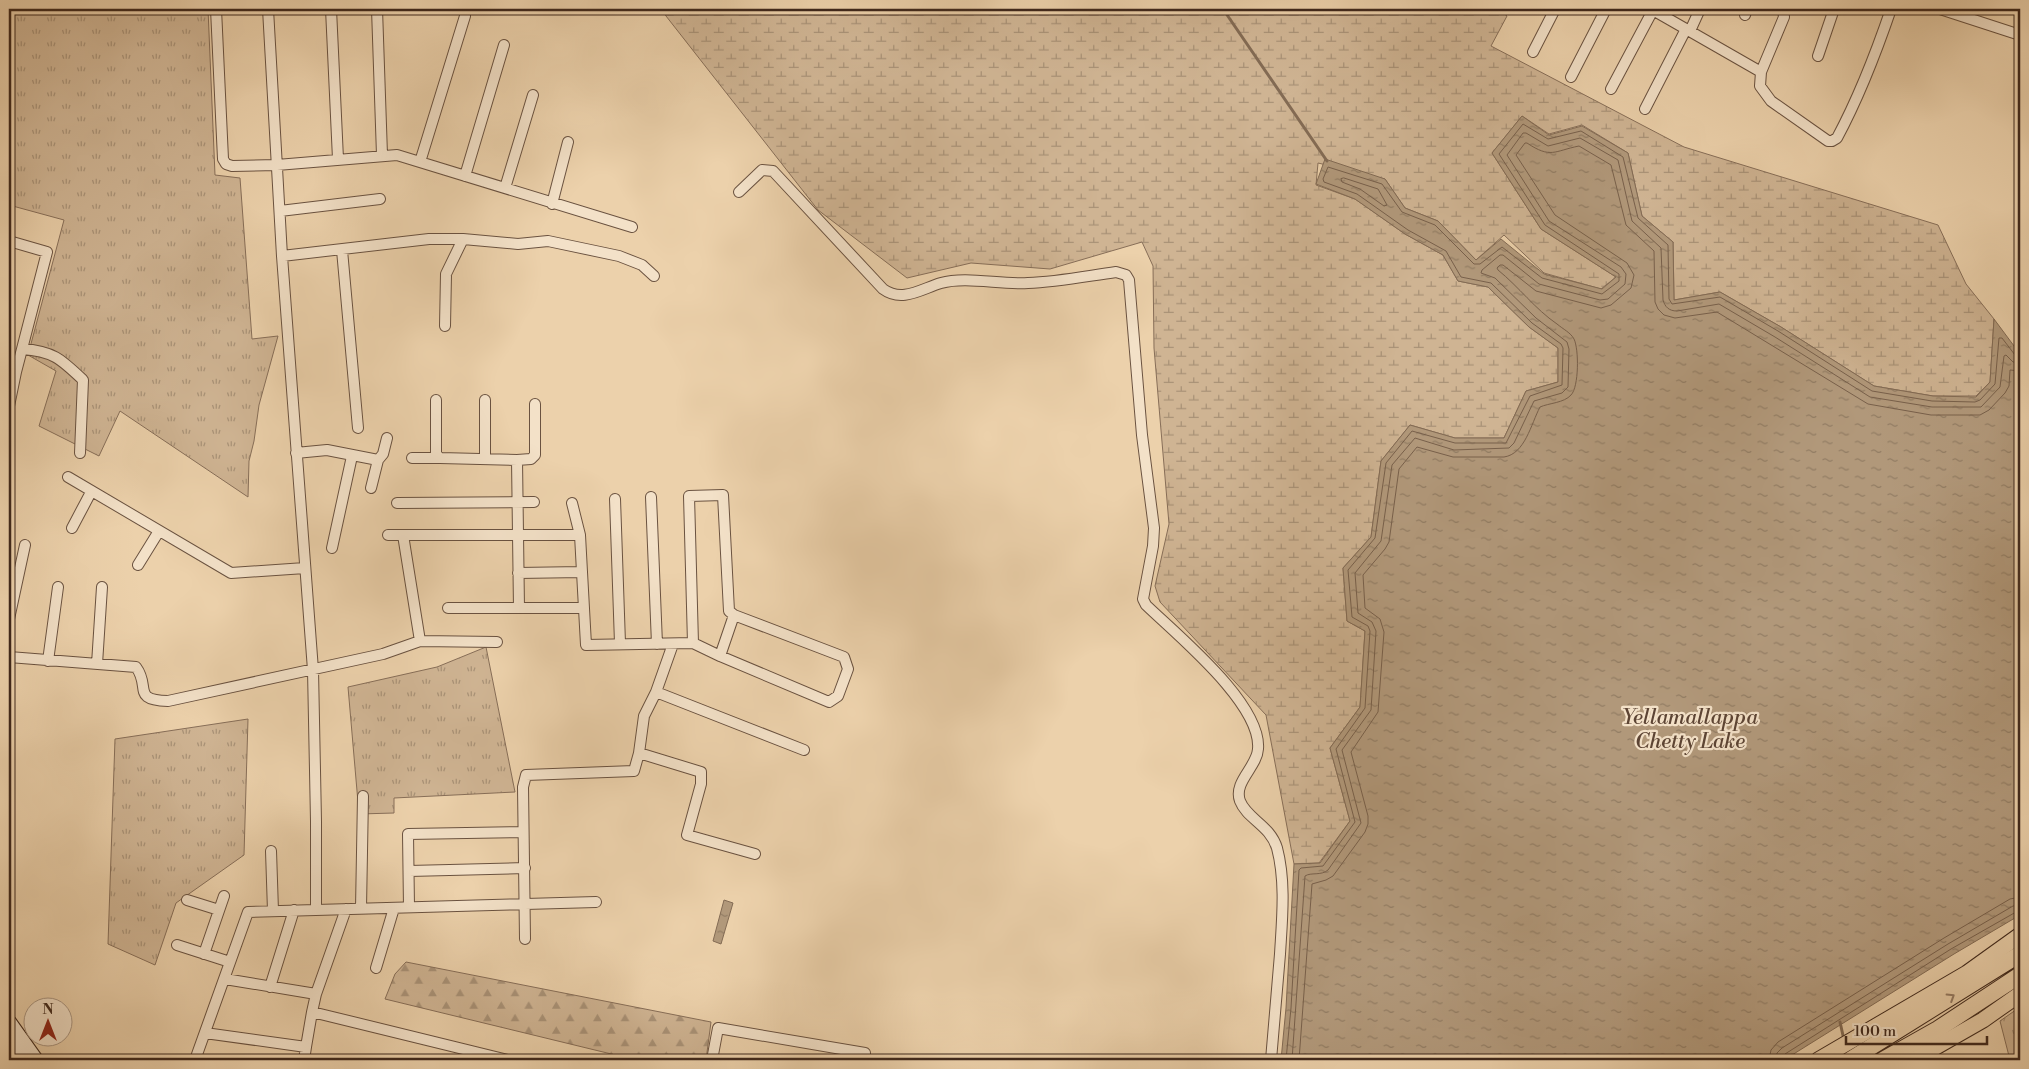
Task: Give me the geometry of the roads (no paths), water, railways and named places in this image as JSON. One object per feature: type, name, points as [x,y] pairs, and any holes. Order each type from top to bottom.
[{"type":"highway","points":[[1850,1060],[2020,954]]},
{"type":"highway","points":[[1883,1060],[1938,1029],[2020,975]]},
{"type":"main road","points":[[1818,1060],[1967,973],[2020,935]]},
{"type":"main road","points":[[1914,1060],[1983,1020],[2020,994]]},
{"type":"main road","points":[[9,1022],[36,1060]]},
{"type":"main road","points":[[9,1040],[24,1060]]},
{"type":"street","points":[[216,9],[222,159],[226,164],[232,166],[277,165],[397,155],[632,227]]},
{"type":"street","points":[[268,9],[282,256],[313,670],[316,910]]},
{"type":"street","points":[[331,9],[338,159]]},
{"type":"street","points":[[377,9],[382,155]]},
{"type":"street","points":[[1533,52],[1555,9]]},
{"type":"street","points":[[1571,78],[1606,9]]},
{"type":"street","points":[[1611,89],[1652,9],[1762,72]]},
{"type":"street","points":[[1645,109],[1700,9]]},
{"type":"street","points":[[1783,9],[1784,18],[1762,72],[1760,86],[1764,94],[1771,101],[1823,139],[1832,141],[1844,125],[1867,76],[1891,9]]},
{"type":"street","points":[[1818,56],[1834,9]]},
{"type":"street","points":[[1940,9],[2020,35]]},
{"type":"street","points":[[420,162],[464,16]]},
{"type":"street","points":[[465,176],[504,45]]},
{"type":"street","points":[[505,188],[533,95]]},
{"type":"street","points":[[552,204],[568,142]]},
{"type":"street","points":[[739,192],[762,170],[773,171],[883,289],[895,296],[912,293],[942,283],[957,281],[1030,283],[1116,272],[1126,275],[1129,280],[1144,452],[1154,528],[1153,546],[1143,600],[1220,677],[1250,719],[1258,740],[1258,751],[1255,760],[1240,784],[1239,793],[1244,808],[1265,826],[1272,837],[1280,866],[1282,915],[1271,1060]]},
{"type":"street","points":[[280,211],[380,199]]},
{"type":"street","points":[[282,256],[429,239],[463,239],[518,244],[548,241],[619,256],[642,265],[654,276]]},
{"type":"street","points":[[445,326],[446,274],[463,239]]},
{"type":"street","points":[[9,241],[47,252],[22,348],[13,371],[9,406]]},
{"type":"street","points":[[342,250],[358,428]]},
{"type":"street","points":[[22,348],[42,350],[63,361],[83,380],[80,453]]},
{"type":"street","points":[[436,400],[436,454],[440,458]]},
{"type":"street","points":[[485,400],[485,460]]},
{"type":"street","points":[[412,458],[531,460],[535,455],[535,404]]},
{"type":"street","points":[[371,488],[378,460],[383,454],[386,438]]},
{"type":"street","points":[[296,453],[327,450],[378,460]]},
{"type":"street","points":[[332,548],[352,456]]},
{"type":"street","points":[[517,460],[519,608]]},
{"type":"street","points":[[68,478],[231,574],[304,568]]},
{"type":"street","points":[[72,528],[91,492]]},
{"type":"street","points":[[572,504],[580,535],[586,645],[693,643],[829,702],[838,696],[848,669],[844,657],[734,615],[729,611],[723,495],[690,496],[693,643]]},
{"type":"street","points":[[651,497],[657,644]]},
{"type":"street","points":[[615,499],[620,643]]},
{"type":"street","points":[[397,503],[534,502]]},
{"type":"street","points":[[138,565],[159,531]]},
{"type":"street","points":[[388,535],[580,535]]},
{"type":"street","points":[[403,535],[420,641]]},
{"type":"street","points":[[9,619],[25,545]]},
{"type":"street","points":[[518,574],[582,572]]},
{"type":"street","points":[[48,661],[58,587]]},
{"type":"street","points":[[97,664],[102,587]]},
{"type":"street","points":[[448,608],[584,608]]},
{"type":"street","points":[[720,656],[734,615]]},
{"type":"street","points":[[9,657],[136,667],[139,671],[144,694],[150,699],[168,701],[383,654],[420,641],[497,642]]},
{"type":"street","points":[[525,939],[523,787],[526,776],[634,771],[639,753],[644,716],[656,692],[673,644]]},
{"type":"street","points":[[656,692],[804,750]]},
{"type":"street","points":[[639,753],[701,772],[702,784],[687,835],[755,854]]},
{"type":"street","points":[[361,908],[363,796]]},
{"type":"street","points":[[409,907],[408,834],[524,832]]},
{"type":"street","points":[[271,851],[273,911]]},
{"type":"street","points":[[409,870],[524,868]]},
{"type":"street","points":[[204,954],[224,896]]},
{"type":"street","points":[[187,900],[219,910]]},
{"type":"street","points":[[195,1060],[248,912],[596,902]]},
{"type":"street","points":[[376,968],[394,908]]},
{"type":"street","points":[[304,1060],[316,994],[346,909]]},
{"type":"street","points":[[270,987],[294,910]]},
{"type":"street","points":[[177,945],[230,962]]},
{"type":"street","points":[[224,979],[316,994]]},
{"type":"street","points":[[312,1012],[508,1060]]},
{"type":"street","points":[[712,1060],[718,1028],[865,1053]]},
{"type":"street","points":[[205,1033],[306,1047]]},
{"type":"water","name":"Yellamallappa Chetty Lake","points":[[1522,116],[1549,135],[1582,126],[1628,153],[1642,216],[1673,242],[1674,300],[1720,292],[1781,327],[1874,386],[1933,396],[1976,397],[1990,382],[1994,319],[2020,354],[2020,915],[1784,1060],[1281,1060],[1286,1008],[1294,864],[1320,863],[1350,821],[1330,748],[1360,707],[1365,631],[1347,621],[1343,568],[1371,537],[1381,461],[1410,425],[1455,438],[1504,438],[1526,391],[1558,382],[1558,348],[1529,327],[1488,287],[1458,281],[1443,255],[1405,234],[1355,199],[1316,184],[1325,159],[1385,179],[1405,208],[1438,221],[1476,260],[1501,239],[1544,274],[1602,289],[1616,277],[1541,229],[1492,153]]},
{"type":"water","points":[[724,900],[733,903],[721,944],[713,941]]},
{"type":"waterway","points":[[1223,9],[1327,161]]},
{"type":"waterway","points":[[1840,1022],[1844,1040]]}]
